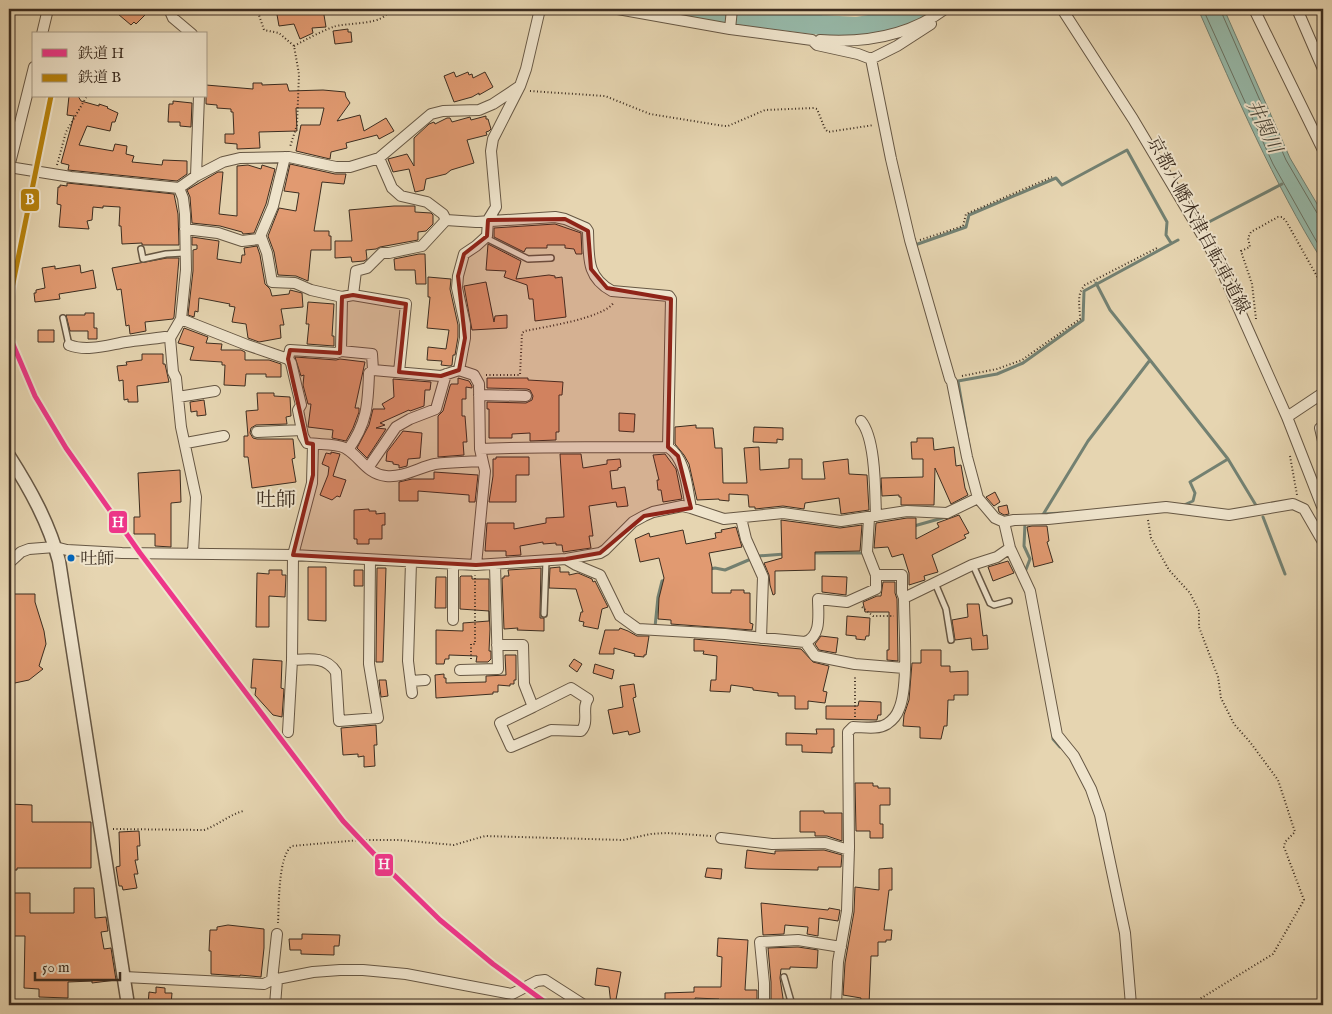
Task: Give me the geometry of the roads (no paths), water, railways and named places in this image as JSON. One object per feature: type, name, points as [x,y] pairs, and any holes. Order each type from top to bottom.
[{"type":"street","points":[[42,32],[48,9]]},
{"type":"street","points":[[169,9],[173,18],[190,32]]},
{"type":"street","points":[[459,370],[465,338],[465,324],[458,293],[459,270],[464,254],[486,237],[488,220],[496,207],[490,151],[493,139],[520,86],[526,69],[540,9]]},
{"type":"street","points":[[618,9],[730,29],[812,40],[861,41],[894,34],[920,24],[943,10]]},
{"type":"street","points":[[730,29],[732,9]]},
{"type":"street","points":[[1062,9],[1134,119],[1216,260],[1290,416],[1323,509]]},
{"type":"street","points":[[1254,9],[1323,150]]},
{"type":"street","points":[[1297,9],[1323,69]]},
{"type":"street","points":[[812,40],[817,45],[858,54],[871,59],[897,46],[935,22],[943,10]]},
{"type":"street","points":[[871,59],[911,244],[952,382],[967,458],[978,498],[995,518],[1004,522],[1166,507],[1228,515],[1297,505],[1304,509],[1323,542]]},
{"type":"street","points":[[32,75],[9,167],[55,175],[179,188],[196,176],[223,162],[234,159],[286,157],[342,168],[378,158],[431,114],[479,110],[493,104],[520,86]]},
{"type":"street","points":[[196,176],[199,98]]},
{"type":"street","points":[[185,229],[218,232],[242,241],[252,241],[261,236],[273,206],[286,157]]},
{"type":"street","points":[[378,158],[392,188],[401,196],[427,202],[442,214],[446,220]]},
{"type":"street","points":[[179,188],[183,198],[185,281],[181,319],[170,338],[172,372],[176,378],[181,427],[186,442],[196,498],[194,553]]},
{"type":"street","points":[[446,220],[476,222],[564,218],[586,228],[588,231],[591,269],[597,280],[607,288],[612,291],[669,296],[671,300],[668,447]]},
{"type":"street","points":[[353,294],[356,271],[367,268],[382,253],[422,246],[446,220]]},
{"type":"street","points":[[261,236],[267,253],[272,282],[295,283],[311,290],[342,297],[353,294],[406,304],[399,372]]},
{"type":"street","points":[[341,351],[342,297]]},
{"type":"street","points":[[181,319],[247,346],[288,358]]},
{"type":"street","points":[[69,344],[103,347],[133,341],[170,338]]},
{"type":"street","points":[[373,370],[372,354],[290,350],[288,358],[301,405],[298,410],[307,443],[341,447],[348,450],[368,468],[382,475],[395,476],[434,465],[454,462],[482,461]]},
{"type":"street","points":[[348,450],[359,434],[362,425],[367,402],[369,373],[373,370],[441,376],[459,370],[474,375],[479,384],[480,449],[485,471],[476,566]]},
{"type":"street","points":[[368,468],[390,433],[396,427],[410,419],[436,409],[446,374]]},
{"type":"street","points":[[178,397],[215,391]]},
{"type":"street","points":[[1290,416],[1323,393]]},
{"type":"street","points":[[479,395],[526,396]]},
{"type":"street","points":[[566,559],[576,566],[600,575],[620,616],[638,629],[726,634],[805,642],[816,633],[818,599],[847,602],[876,589],[876,575],[867,552],[873,517],[872,454],[867,429],[861,420]]},
{"type":"street","points":[[1320,428],[1323,441]]},
{"type":"street","points":[[257,432],[302,430]]},
{"type":"street","points":[[186,442],[224,436]]},
{"type":"street","points":[[288,732],[292,660],[293,556],[312,484],[313,444]]},
{"type":"street","points":[[480,449],[510,447],[532,449],[565,446],[612,448],[668,447],[678,456],[685,477],[691,508]]},
{"type":"street","points":[[9,456],[28,486],[55,547],[65,595],[128,1005]]},
{"type":"street","points":[[9,562],[21,552],[29,549],[55,547],[67,550],[122,553],[293,556],[476,566],[566,559],[600,553],[634,522],[653,512],[682,506],[724,519],[783,513],[841,521],[916,511],[947,513],[978,498]]},
{"type":"street","points":[[741,518],[746,539],[762,577],[761,638]]},
{"type":"street","points":[[1004,522],[1010,548],[1030,591],[1057,734],[1074,756],[1091,789],[1100,815],[1124,933],[1131,1005]]},
{"type":"street","points":[[904,598],[972,564],[997,557],[1010,548]]},
{"type":"street","points":[[292,660],[314,659],[329,664],[333,668],[336,672],[339,720],[378,718],[369,664],[370,560]]},
{"type":"street","points":[[411,562],[408,661],[412,693]]},
{"type":"street","points":[[453,564],[454,620]]},
{"type":"street","points":[[466,670],[498,669],[495,564]]},
{"type":"street","points":[[836,1005],[838,962],[847,911],[849,850],[848,732],[851,728],[855,727],[877,728],[888,723],[900,708],[902,701],[904,598],[902,593],[902,575],[876,575]]},
{"type":"street","points":[[805,642],[815,656],[855,664],[904,668]]},
{"type":"street","points":[[497,644],[523,644],[524,684],[533,707]]},
{"type":"street","points":[[411,681],[424,680]]},
{"type":"street","points":[[571,688],[588,699],[585,703],[585,726],[581,731],[551,730],[512,747],[500,723],[533,707],[571,688]]},
{"type":"street","points":[[721,838],[772,844],[825,843],[849,850]]},
{"type":"street","points":[[275,1005],[277,934]]},
{"type":"street","points":[[764,1005],[760,942],[798,940],[841,947]]},
{"type":"street","points":[[124,977],[264,984],[313,972],[363,970],[406,974],[512,994],[538,981],[545,980],[584,1005]]},
{"type":"street","points":[[47,1005],[75,1005]]},
{"type":"lane","points":[[486,237],[528,259],[551,258]]},
{"type":"lane","points":[[141,249],[143,259],[166,254],[184,253]]},
{"type":"lane","points":[[63,318],[69,344]]},
{"type":"lane","points":[[544,614],[546,561]]},
{"type":"lane","points":[[972,564],[990,603],[994,604],[1009,600]]},
{"type":"lane","points":[[935,583],[946,610],[951,640]]},
{"type":"lane","points":[[784,977],[792,1005]]},
{"type":"water","name":"井関川","points":[[1198,9],[1224,9],[1290,158],[1323,214],[1323,262],[1271,169]]},
{"type":"waterway","points":[[691,9],[821,25],[856,27],[880,23],[924,9]]},
{"type":"waterway","points":[[915,245],[966,227],[969,215],[1056,178],[1062,185],[1127,150],[1167,222],[1166,235],[1171,243]]},
{"type":"waterway","points":[[1205,224],[1282,184]]},
{"type":"waterway","points":[[969,446],[958,381],[997,374],[1023,363],[1083,320],[1084,291],[1178,240]]},
{"type":"waterway","points":[[1044,513],[1088,441],[1150,360],[1110,310],[1096,283]]},
{"type":"waterway","points":[[1150,360],[1228,459],[1190,482],[1195,493],[1193,501],[1184,505]]},
{"type":"waterway","points":[[1228,459],[1257,507]]},
{"type":"waterway","points":[[1043,514],[1063,513]]},
{"type":"waterway","points":[[914,526],[946,517]]},
{"type":"waterway","points":[[1263,517],[1285,574]]},
{"type":"waterway","points":[[1025,523],[1024,546],[1030,559],[1025,572]]},
{"type":"waterway","points":[[811,553],[863,553]]},
{"type":"waterway","points":[[710,569],[725,570],[758,556],[785,554]]},
{"type":"waterway","points":[[655,627],[658,597],[662,581],[667,580]]},
{"type":"waterway","points":[[1053,736],[1053,739],[1060,747]]},
{"type":"rail line","name":"B","points":[[9,303],[51,98]]},
{"type":"rail line","name":"H","points":[[9,335],[35,396],[66,448],[140,553],[343,821],[440,920],[493,964],[549,1005]]},
{"type":"place","name":"吐師","points":[[71,558]]},
{"type":"district","name":"吐師","points":[[276,499]]}]
